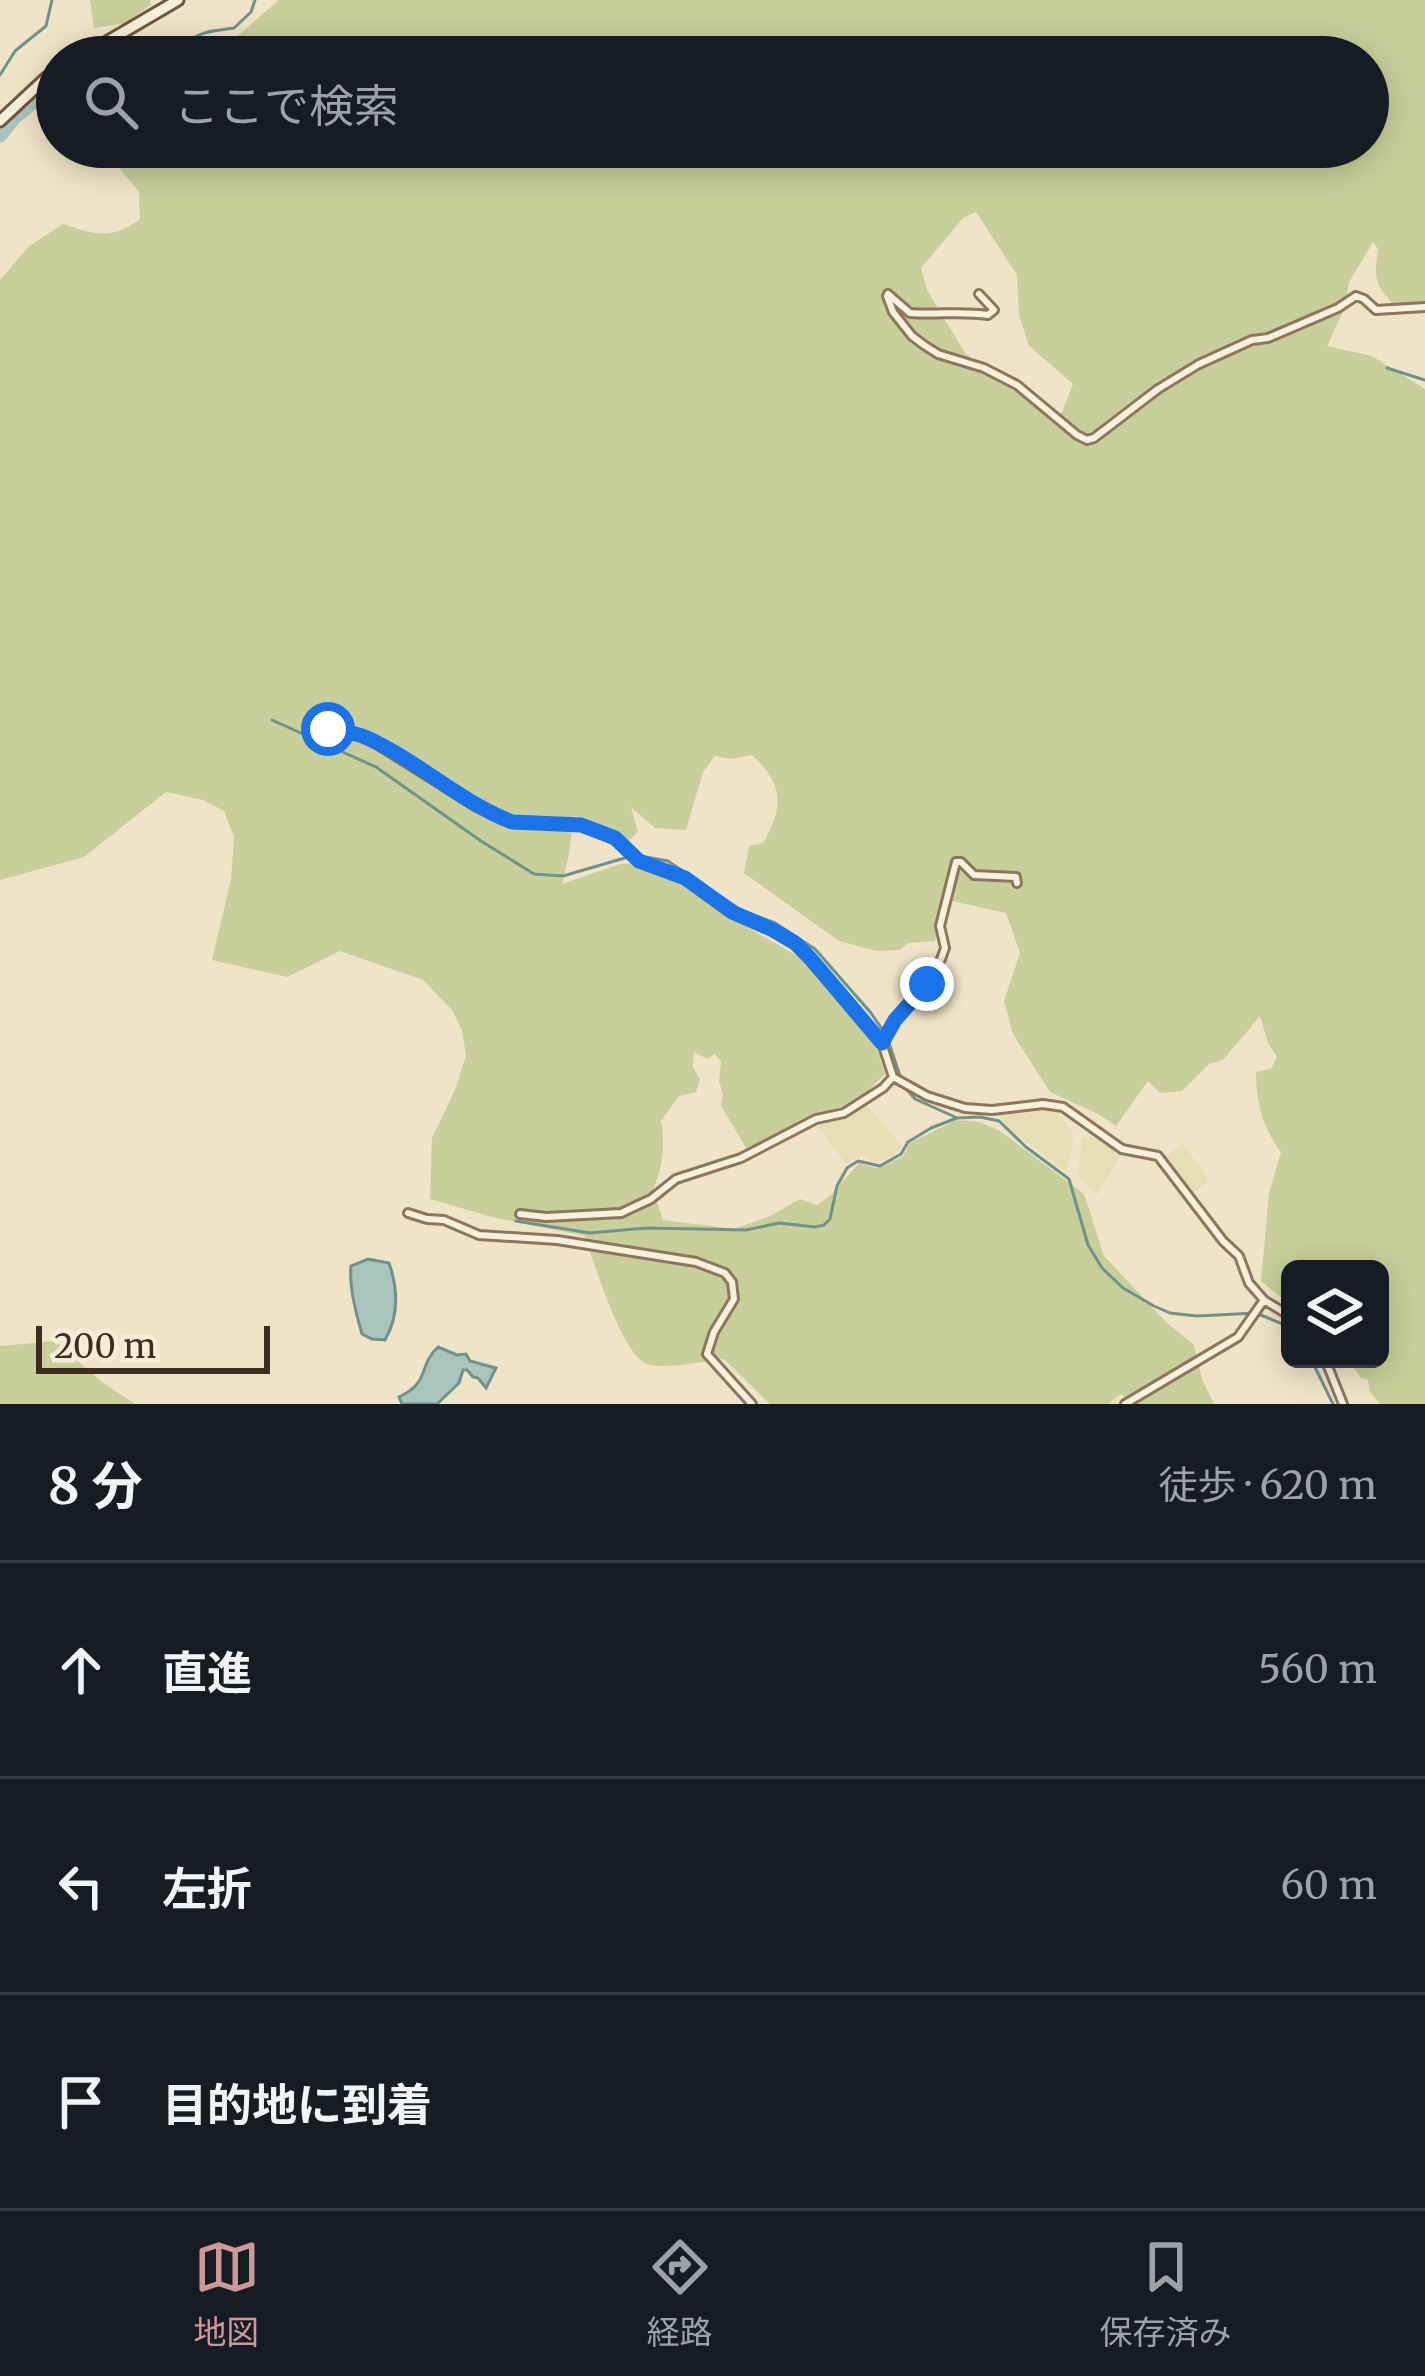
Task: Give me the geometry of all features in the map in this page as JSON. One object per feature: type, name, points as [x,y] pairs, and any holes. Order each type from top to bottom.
[{"type":"main road","points":[[117,36],[178,0]]},
{"type":"main road","points":[[0,121],[36,89]]},
{"type":"street","points":[[980,294],[994,310],[988,315],[910,313],[887,296],[893,312],[924,345],[1017,386],[1087,440],[1199,364],[1338,308],[1356,296],[1376,310],[1425,307]]},
{"type":"street","points":[[328,729],[367,738],[475,806],[512,822],[581,825],[615,838],[639,861],[685,878],[732,912],[795,943],[882,1043],[893,1076],[944,1104],[992,1110],[1063,1107],[1122,1149],[1158,1156],[1239,1256],[1249,1283],[1281,1310]]},
{"type":"street","points":[[882,1043],[895,1020],[921,994],[941,959],[940,926],[956,862],[974,875],[1016,877],[1016,883]]},
{"type":"street","points":[[520,1214],[622,1213],[651,1199],[676,1179],[741,1158],[816,1120],[844,1114],[893,1076]]},
{"type":"street","points":[[408,1213],[444,1220],[478,1235],[557,1240],[668,1256],[725,1273],[734,1299],[707,1354],[752,1404]]},
{"type":"street","points":[[1125,1404],[1238,1337],[1264,1300]]},
{"type":"street","points":[[1329,1368],[1343,1404]]},
{"type":"shaded area","points":[[866,1104],[901,1149],[875,1162],[863,1155],[846,1164],[816,1124]]},
{"type":"shaded area","points":[[1052,1110],[1072,1131],[1066,1171],[1009,1129],[999,1116]]},
{"type":"shaded area","points":[[1097,1136],[1121,1155],[1097,1195],[1078,1175],[1082,1139]]},
{"type":"shaded area","points":[[1183,1143],[1208,1181],[1194,1193],[1166,1157]]},
{"type":"green space","points":[[90,0],[150,0],[151,5],[125,23],[94,28]]},
{"type":"green space","points":[[279,0],[1425,0],[1425,301],[1395,306],[1379,286],[1378,249],[1373,242],[1349,282],[1345,307],[1327,346],[1372,356],[1425,389],[1425,1404],[1380,1404],[1368,1380],[1354,1368],[1389,1368],[1389,1260],[1281,1260],[1281,1298],[1261,1281],[1269,1194],[1281,1152],[1265,1124],[1257,1094],[1256,1072],[1271,1069],[1277,1057],[1260,1016],[1223,1060],[1209,1064],[1182,1091],[1160,1093],[1148,1081],[1116,1126],[1050,1092],[1013,1034],[1004,1001],[1020,953],[1006,913],[942,902],[935,941],[877,951],[839,941],[744,873],[749,846],[763,843],[777,807],[775,786],[752,755],[715,756],[703,772],[686,830],[655,828],[631,807],[638,832],[628,841],[574,816],[562,884],[620,864],[658,862],[724,914],[808,962],[874,1040],[885,1074],[845,1108],[802,1119],[746,1148],[721,1106],[721,1062],[715,1054],[707,1059],[694,1052],[693,1067],[700,1080],[696,1092],[679,1096],[661,1121],[662,1157],[653,1191],[663,1220],[734,1229],[800,1199],[817,1205],[859,1163],[876,1168],[888,1164],[903,1156],[910,1143],[956,1120],[980,1122],[1000,1131],[1084,1194],[1104,1256],[1194,1345],[1214,1404],[1132,1404],[1121,1394],[1108,1404],[770,1404],[724,1359],[673,1366],[647,1364],[619,1327],[585,1236],[430,1199],[432,1138],[466,1056],[452,1010],[423,980],[340,951],[287,977],[212,960],[231,879],[234,837],[224,811],[203,800],[166,792],[84,857],[0,880],[0,280],[28,247],[63,224],[103,234],[140,219],[139,192],[120,168],[1389,168],[1389,36],[236,36]],"holes":[[[976,212],[1017,275],[1019,315],[1029,346],[1073,384],[1057,424],[965,353],[927,290],[921,268],[963,218]]]},
{"type":"green space","points":[[55,1341],[135,1404],[0,1404],[0,1346]]},
{"type":"water","points":[[368,1259],[389,1263],[394,1283],[395,1312],[385,1340],[362,1334],[354,1300],[351,1266]]},
{"type":"water","points":[[438,1347],[496,1368],[486,1388],[463,1370],[459,1383],[437,1404],[402,1404],[399,1397],[416,1385]]},
{"type":"waterway","points":[[0,75],[15,51],[46,26],[52,0]]},
{"type":"waterway","points":[[198,36],[234,28],[251,12],[255,0]]},
{"type":"waterway","points":[[0,136],[36,100]]},
{"type":"waterway","points":[[1387,368],[1425,380]]},
{"type":"waterway","points":[[272,720],[376,767],[534,874],[563,876],[635,855],[668,861],[741,910],[775,923],[815,949],[884,1032]]},
{"type":"waterway","points":[[888,1040],[900,1076]]},
{"type":"waterway","points":[[903,1085],[915,1099],[955,1117]]},
{"type":"waterway","points":[[516,1221],[590,1233],[824,1225],[847,1168],[858,1161],[880,1166],[931,1128],[957,1118],[980,1117],[999,1121],[1069,1179],[1088,1245],[1102,1268],[1123,1288],[1170,1313],[1256,1313],[1281,1323]]},
{"type":"waterway","points":[[1315,1368],[1333,1404]]},
{"type":"route","points":[[328,729],[367,738],[475,806],[512,822],[581,825],[615,838],[639,861],[685,878],[732,912],[795,943],[882,1043],[895,1020],[927,984]]}]
